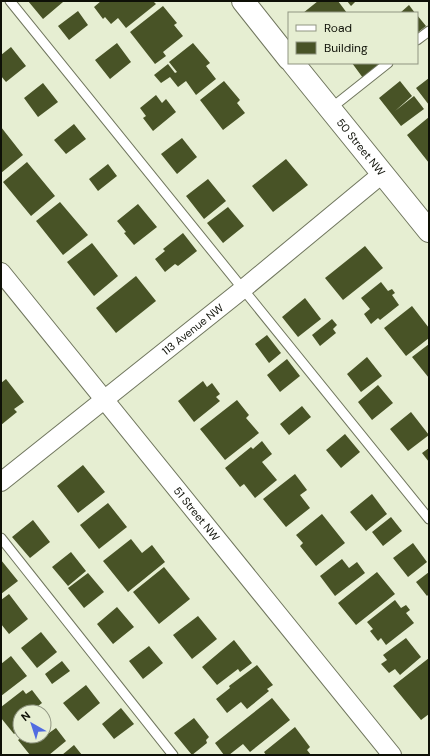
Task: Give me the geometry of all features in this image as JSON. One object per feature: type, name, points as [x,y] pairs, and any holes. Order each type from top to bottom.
[{"type":"main road","points":[[242,1],[288,58]]},
{"type":"main road","name":"50 Street NW","points":[[294,64],[429,231]]},
{"type":"street","name":"113 Avenue NW","points":[[1,482],[243,289],[382,174]]},
{"type":"street","name":"51 Street NW","points":[[1,272],[103,400],[392,755]]},
{"type":"lane","points":[[10,1],[429,519]]},
{"type":"lane","points":[[418,39],[429,31]]},
{"type":"lane","points":[[330,109],[387,64]]},
{"type":"lane","points":[[1,538],[173,755]]},
{"type":"building","points":[[28,1],[63,1],[63,2],[43,19]]},
{"type":"building","points":[[101,1],[153,1],[156,4],[126,28],[118,18],[111,24],[105,17],[103,19],[94,7]]},
{"type":"building","points":[[318,1],[338,1],[346,12],[304,12]]},
{"type":"building","points":[[347,1],[356,1],[351,6]]},
{"type":"building","points":[[409,5],[414,12],[401,12]]},
{"type":"building","points":[[163,6],[177,23],[174,25],[183,36],[163,52],[166,56],[155,64],[130,32]]},
{"type":"building","points":[[78,11],[88,25],[69,40],[58,26]]},
{"type":"building","points":[[418,16],[426,26],[418,32]]},
{"type":"building","points":[[117,43],[131,62],[110,79],[95,60]]},
{"type":"building","points":[[193,43],[210,63],[206,66],[216,79],[196,95],[186,81],[178,87],[170,77],[161,83],[154,75],[168,64],[175,73],[177,72],[169,62]]},
{"type":"building","points":[[11,47],[26,66],[6,82],[1,76],[1,55]]},
{"type":"building","points":[[353,64],[381,64],[363,78]]},
{"type":"building","points":[[429,78],[429,105],[416,88]]},
{"type":"building","points":[[224,81],[240,100],[237,103],[245,113],[223,130],[200,100]]},
{"type":"building","points":[[400,81],[412,96],[395,111],[414,96],[424,109],[401,126],[379,98]]},
{"type":"building","points":[[43,83],[58,102],[38,117],[24,98]]},
{"type":"building","points":[[156,95],[162,103],[166,99],[176,112],[153,131],[143,118],[146,116],[140,108]]},
{"type":"building","points":[[429,117],[429,163],[407,135]]},
{"type":"building","points":[[74,124],[86,139],[66,154],[54,140]]},
{"type":"building","points":[[1,127],[23,155],[1,173]]},
{"type":"building","points":[[182,138],[197,157],[177,174],[161,154]]},
{"type":"building","points":[[286,159],[308,185],[273,212],[252,186]]},
{"type":"building","points":[[27,162],[55,196],[31,216],[3,182]]},
{"type":"building","points":[[108,164],[117,176],[98,191],[89,179]]},
{"type":"building","points":[[208,179],[226,201],[204,219],[186,196]]},
{"type":"building","points":[[60,202],[88,235],[63,255],[36,221]]},
{"type":"building","points":[[138,204],[157,227],[134,245],[124,233],[126,232],[117,221]]},
{"type":"building","points":[[228,207],[244,226],[223,243],[207,223]]},
{"type":"building","points":[[183,233],[197,251],[178,266],[175,264],[165,272],[155,259],[165,251],[163,249]]},
{"type":"building","points":[[92,243],[118,276],[94,296],[67,262]]},
{"type":"building","points":[[365,246],[383,268],[343,300],[325,278]]},
{"type":"building","points":[[136,276],[156,301],[116,333],[96,308]]},
{"type":"building","points":[[381,282],[388,291],[392,289],[395,293],[392,295],[399,305],[380,320],[378,318],[371,324],[364,314],[370,309],[361,298]]},
{"type":"building","points":[[305,298],[321,319],[298,337],[282,317]]},
{"type":"building","points":[[412,306],[429,328],[429,338],[406,356],[384,328]]},
{"type":"building","points":[[332,319],[337,325],[333,329],[336,333],[320,346],[312,335]]},
{"type":"building","points":[[267,335],[281,353],[269,363],[255,344]]},
{"type":"building","points":[[429,344],[429,378],[412,357]]},
{"type":"building","points":[[367,357],[382,376],[361,392],[347,374]]},
{"type":"building","points":[[287,359],[300,376],[280,392],[267,375]]},
{"type":"building","points":[[6,379],[24,402],[14,409],[17,412],[1,425],[1,383]]},
{"type":"building","points":[[203,381],[207,387],[212,383],[220,394],[216,397],[220,401],[194,422],[178,401]]},
{"type":"building","points":[[378,385],[393,403],[372,420],[358,402]]},
{"type":"building","points":[[237,400],[249,415],[246,418],[259,433],[225,460],[200,429]]},
{"type":"building","points":[[302,406],[311,417],[289,435],[280,424]]},
{"type":"building","points":[[411,412],[429,435],[408,451],[390,429]]},
{"type":"building","points":[[345,434],[360,452],[341,468],[326,450]]},
{"type":"building","points":[[262,441],[272,454],[262,462],[277,480],[255,498],[244,484],[240,487],[225,468],[251,447],[253,449]]},
{"type":"building","points":[[429,448],[429,462],[422,453]]},
{"type":"building","points":[[83,465],[105,492],[78,513],[57,486]]},
{"type":"building","points":[[295,474],[307,490],[300,495],[310,508],[286,527],[263,499]]},
{"type":"building","points":[[372,494],[387,514],[366,531],[350,512]]},
{"type":"building","points":[[108,503],[127,527],[99,549],[80,525]]},
{"type":"building","points":[[322,514],[345,543],[316,566],[300,546],[303,543],[296,535]]},
{"type":"building","points":[[391,517],[402,531],[383,546],[372,532]]},
{"type":"building","points":[[33,520],[50,542],[30,558],[12,537]]},
{"type":"building","points":[[131,539],[142,553],[152,545],[165,562],[128,592],[103,561]]},
{"type":"building","points":[[413,543],[427,562],[408,577],[393,558]]},
{"type":"building","points":[[71,552],[86,571],[68,586],[52,567]]},
{"type":"building","points":[[342,559],[349,568],[357,562],[365,573],[335,596],[320,576]]},
{"type":"building","points":[[1,560],[18,581],[1,594]]},
{"type":"building","points":[[164,567],[190,599],[159,624],[133,592]]},
{"type":"building","points":[[377,572],[395,594],[356,625],[338,603]]},
{"type":"building","points":[[429,572],[429,594],[427,596],[416,582]]},
{"type":"building","points":[[88,573],[104,592],[84,608],[68,588]]},
{"type":"building","points":[[9,594],[28,619],[9,634],[1,624],[1,600]]},
{"type":"building","points":[[395,600],[401,608],[406,605],[410,610],[406,613],[414,623],[386,645],[381,638],[378,641],[370,631],[373,629],[367,622]]},
{"type":"building","points":[[117,607],[134,627],[113,644],[97,624]]},
{"type":"building","points":[[198,616],[217,639],[192,659],[173,635]]},
{"type":"building","points":[[41,632],[57,652],[37,668],[21,648]]},
{"type":"building","points":[[406,638],[421,657],[400,675],[395,669],[389,673],[381,664],[387,660],[383,655]]},
{"type":"building","points":[[234,640],[252,663],[240,672],[238,669],[217,685],[202,667]]},
{"type":"building","points":[[149,646],[163,663],[143,679],[129,661]]},
{"type":"building","points":[[11,656],[27,676],[1,696],[1,664]]},
{"type":"building","points":[[429,658],[429,714],[421,720],[393,686]]},
{"type":"building","points":[[62,661],[70,671],[52,684],[45,674]]},
{"type":"building","points":[[257,665],[273,685],[267,689],[269,691],[247,709],[241,702],[227,713],[216,699],[230,688],[229,686]]},
{"type":"building","points":[[86,685],[100,703],[78,721],[63,703]]},
{"type":"building","points":[[23,690],[26,694],[32,690],[42,703],[12,704],[12,732],[1,718],[1,707]]},
{"type":"building","points":[[272,698],[290,720],[250,752],[243,744],[229,755],[224,755],[215,743]]},
{"type":"building","points":[[121,708],[134,724],[114,739],[102,724]]},
{"type":"building","points":[[194,718],[209,737],[206,740],[207,743],[192,755],[174,733]]},
{"type":"building","points":[[295,727],[310,747],[307,750],[311,755],[266,755],[264,752]]},
{"type":"building","points":[[56,728],[66,741],[49,755],[30,755],[21,744],[52,744],[52,731]]},
{"type":"building","points":[[74,745],[82,755],[62,755]]}]
